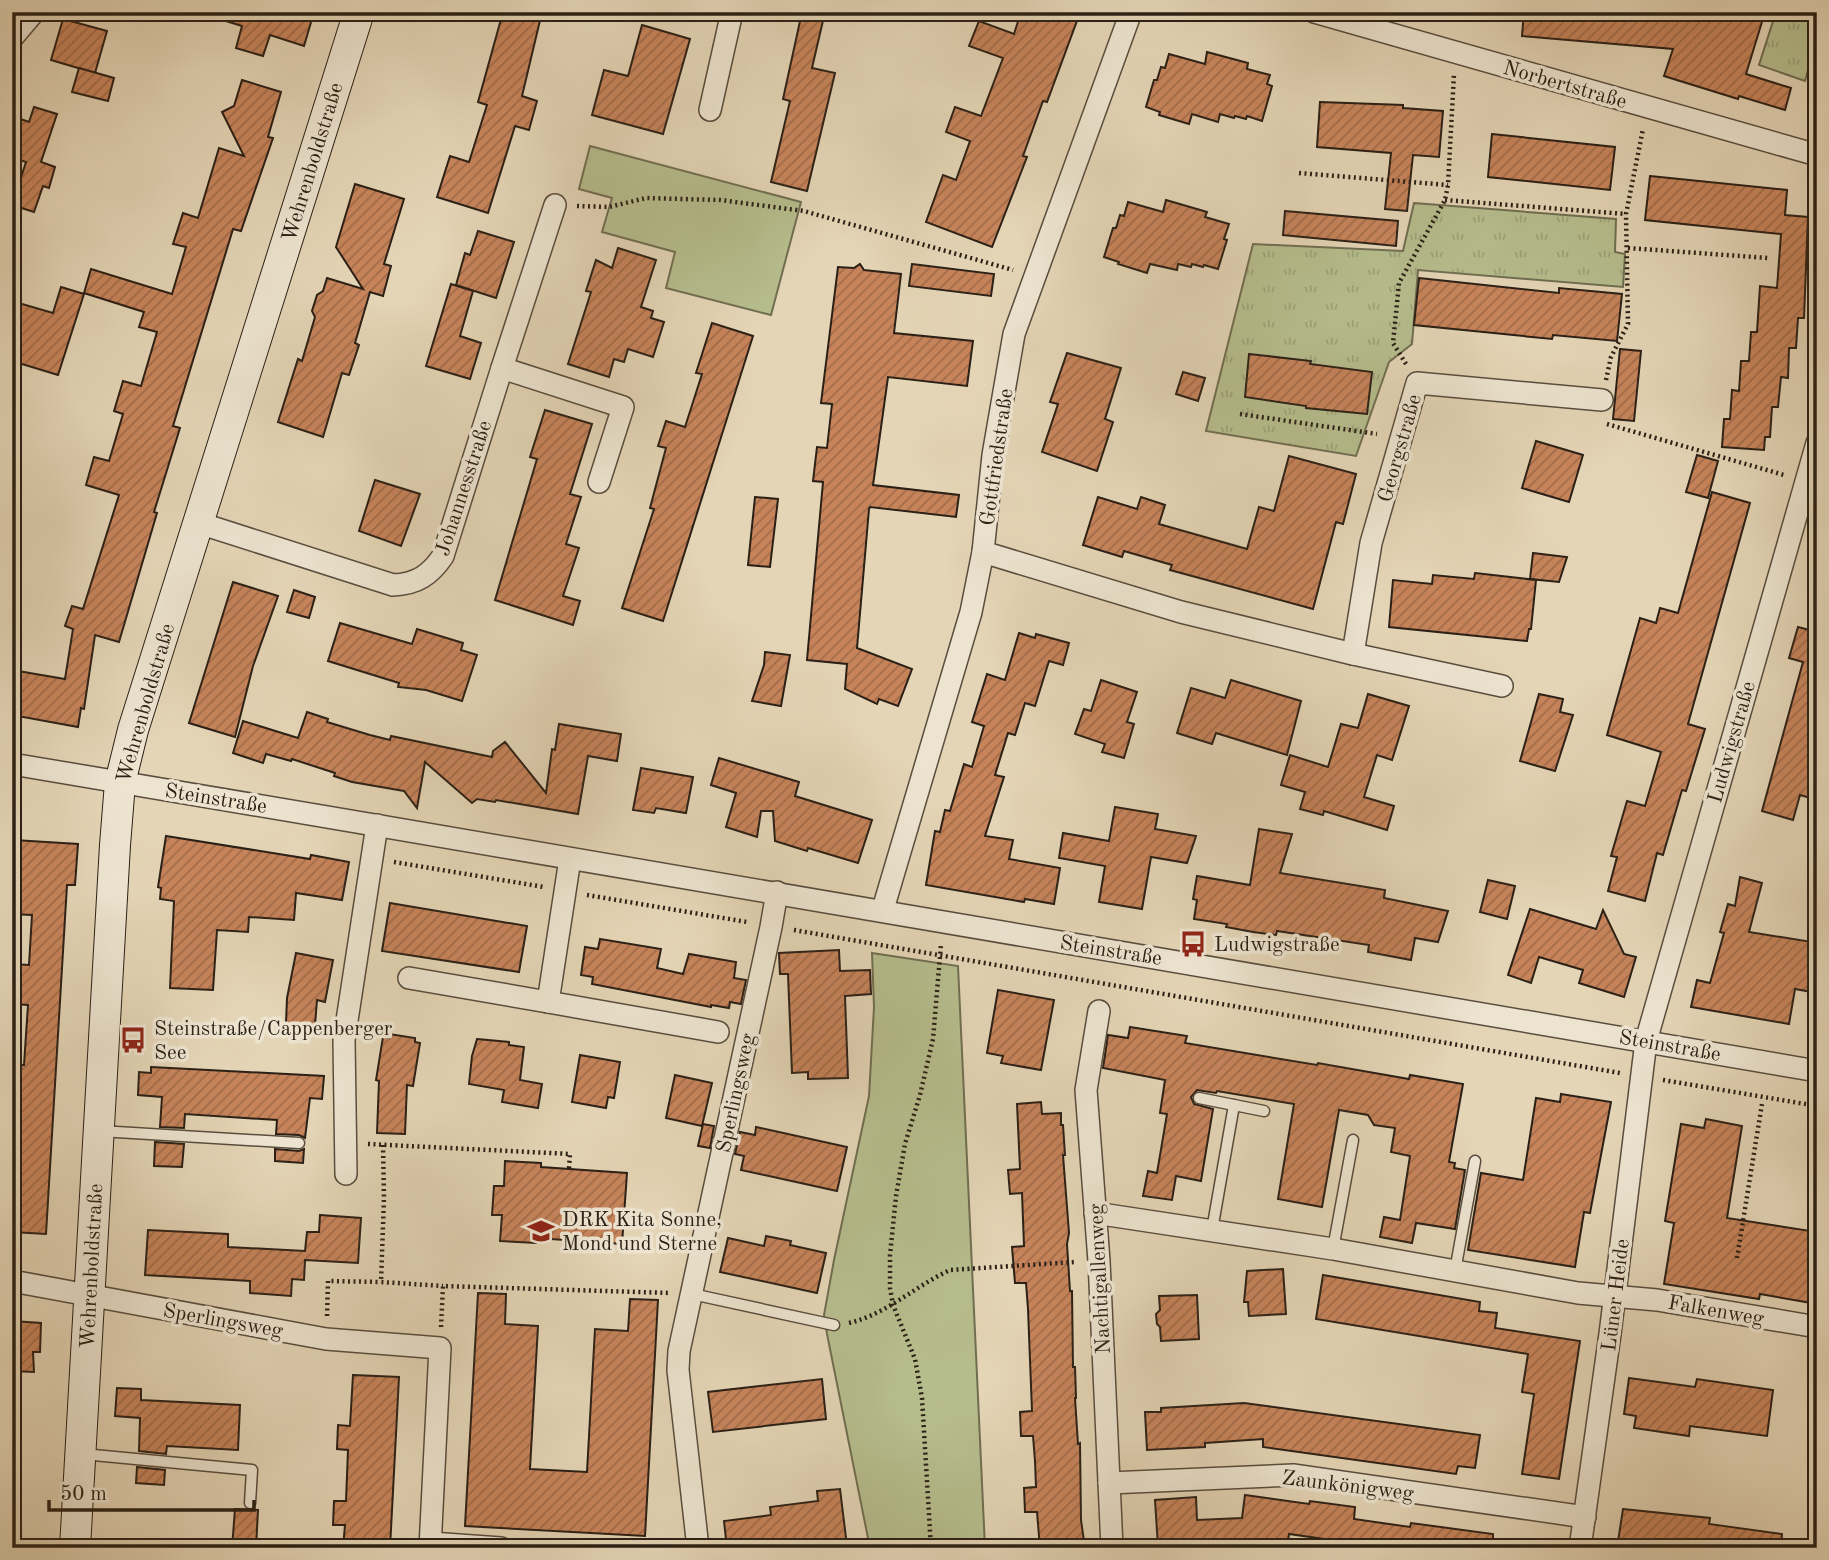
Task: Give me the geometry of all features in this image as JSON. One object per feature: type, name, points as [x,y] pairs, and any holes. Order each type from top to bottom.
[{"type":"street","points":[[12,38],[34,12]]},
{"type":"street","name":"Wehrenboldstraße","points":[[75,1548],[120,783],[133,730],[359,12]]},
{"type":"street","points":[[710,110],[732,12]]},
{"type":"street","name":"Gottfriedstraße","points":[[883,909],[971,612],[983,552],[993,455],[1014,334],[1131,12]]},
{"type":"street","name":"Norbertstraße","points":[[1314,12],[1817,155]]},
{"type":"street","name":"Johannesstraße","points":[[199,523],[393,585],[409,584],[422,579],[433,570],[443,556],[555,205]]},
{"type":"street","points":[[502,368],[623,407],[599,482]]},
{"type":"street","name":"Georgstraße","points":[[1353,654],[1371,543],[1418,383],[1602,400]]},
{"type":"street","name":"Ludwigstraße","points":[[1646,1041],[1817,443]]},
{"type":"street","points":[[983,552],[1181,612],[1353,654],[1502,686]]},
{"type":"street","name":"Steinstraße","points":[[12,764],[883,909],[943,923],[1817,1071]]},
{"type":"street","points":[[346,1174],[344,1040],[377,825]]},
{"type":"street","points":[[548,1002],[570,859]]},
{"type":"street","name":"Sperlingsweg","points":[[698,1548],[678,1351],[777,892]]},
{"type":"street","points":[[409,978],[718,1032]]},
{"type":"street","name":"Nachtigallenweg","points":[[1099,1011],[1086,1090],[1098,1261],[1112,1548]]},
{"type":"street","name":"Lüner Heide","points":[[1580,1548],[1646,1041]]},
{"type":"street","name":"Falkenweg","points":[[1095,1213],[1333,1249],[1578,1293],[1657,1300],[1817,1327]]},
{"type":"street","name":"Sperlingsweg","points":[[12,1280],[326,1339],[440,1348]]},
{"type":"street","points":[[440,1348],[430,1545],[501,1548]]},
{"type":"street","name":"Zaunkönigweg","points":[[1109,1483],[1293,1475],[1585,1517]]},
{"type":"lane","points":[[1199,1098],[1264,1111]]},
{"type":"lane","points":[[1212,1230],[1234,1105]]},
{"type":"lane","points":[[99,1130],[299,1143]]},
{"type":"lane","points":[[1333,1249],[1353,1140]]},
{"type":"lane","points":[[1455,1271],[1475,1161]]},
{"type":"lane","points":[[692,1294],[834,1325]]},
{"type":"lane","points":[[80,1454],[252,1470],[250,1503]]},
{"type":"path","points":[[1418,383],[1392,343],[1399,283],[1445,200],[1455,52]]},
{"type":"path","points":[[1648,108],[1626,215],[1628,324],[1611,357],[1602,400],[1603,423],[1806,482]]},
{"type":"path","points":[[1299,173],[1448,185]]},
{"type":"path","points":[[555,205],[609,207],[646,198],[720,200],[804,211],[1034,276]]},
{"type":"path","points":[[1445,200],[1626,215]]},
{"type":"path","points":[[1628,248],[1768,258]]},
{"type":"path","points":[[1240,414],[1402,438]]},
{"type":"path","points":[[372,859],[1817,1106]]},
{"type":"path","points":[[931,1548],[922,1398],[915,1359],[893,1305],[890,1255],[905,1144],[933,1040],[943,923]]},
{"type":"path","points":[[1737,1258],[1762,1104]]},
{"type":"path","points":[[346,1143],[570,1154],[569,1169]]},
{"type":"path","points":[[380,1282],[384,1198],[383,1145]]},
{"type":"path","points":[[834,1325],[852,1323],[893,1305],[950,1270],[1098,1261]]},
{"type":"path","points":[[326,1339],[328,1281],[692,1294]]},
{"type":"path","points":[[440,1348],[443,1286]]},
{"type":"green space","points":[[1776,12],[1817,12],[1817,38],[1805,81],[1759,65]]},
{"type":"green space","points":[[590,146],[801,202],[771,315],[666,288],[675,252],[602,232],[612,198],[579,189]]},
{"type":"green space","points":[[1414,203],[1616,219],[1615,252],[1625,254],[1623,287],[1418,270],[1412,344],[1389,362],[1356,456],[1206,431],[1253,244],[1403,251]]},
{"type":"green space","points":[[872,953],[958,966],[985,1548],[870,1548],[827,1334],[824,1315],[869,1096],[874,1007]]},
{"type":"building","points":[[214,12],[314,12],[304,46],[270,35],[263,56],[236,48],[242,26],[213,17]]},
{"type":"building","points":[[503,12],[542,12],[522,96],[537,101],[529,130],[515,126],[488,213],[437,197],[450,156],[469,162],[487,105],[478,102]]},
{"type":"building","points":[[802,12],[825,12],[812,68],[835,73],[807,191],[771,182],[790,101],[783,99]]},
{"type":"building","points":[[1021,12],[1062,12],[1078,18],[1047,102],[1043,101],[1023,156],[1027,157],[992,247],[926,222],[943,175],[956,180],[970,141],[946,132],[955,107],[981,116],[1003,58],[969,46],[979,21],[1014,34]]},
{"type":"building","points":[[1524,12],[1765,12],[1746,74],[1791,88],[1785,110],[1739,96],[1738,99],[1664,76],[1673,49],[1522,36]]},
{"type":"building","points":[[63,19],[107,31],[95,73],[51,60]]},
{"type":"building","points":[[642,25],[690,39],[663,134],[592,115],[604,70],[628,76]]},
{"type":"building","points":[[1207,52],[1248,63],[1247,69],[1270,75],[1267,84],[1272,86],[1262,121],[1247,116],[1246,119],[1220,114],[1218,122],[1192,114],[1189,124],[1159,115],[1160,112],[1146,107],[1154,80],[1157,80],[1161,67],[1165,68],[1169,54],[1205,64]]},
{"type":"building","points":[[79,68],[114,78],[108,101],[72,92]]},
{"type":"building","points":[[242,80],[281,92],[268,137],[273,138],[241,231],[233,229],[173,426],[180,428],[119,642],[95,635],[84,709],[81,708],[78,727],[12,715],[12,670],[65,679],[73,629],[65,626],[72,606],[83,609],[119,495],[86,485],[94,457],[109,461],[123,414],[114,411],[123,381],[141,386],[157,332],[139,327],[144,312],[84,293],[91,269],[172,294],[186,247],[173,244],[183,213],[198,218],[219,148],[244,156],[222,112],[234,106]]},
{"type":"building","points":[[1320,102],[1403,105],[1403,108],[1443,111],[1439,157],[1413,155],[1407,211],[1385,209],[1391,153],[1317,147]]},
{"type":"building","points":[[34,107],[57,114],[41,162],[55,167],[49,188],[43,186],[34,212],[12,205],[26,162],[12,157],[12,116],[29,122]]},
{"type":"building","points":[[1492,134],[1615,147],[1610,190],[1488,177]]},
{"type":"building","points":[[1650,176],[1787,190],[1785,215],[1808,217],[1804,318],[1798,318],[1796,348],[1789,348],[1788,378],[1781,377],[1778,407],[1772,407],[1770,437],[1765,437],[1764,450],[1722,447],[1724,419],[1730,419],[1732,390],[1739,391],[1741,361],[1749,361],[1751,332],[1757,332],[1760,286],[1777,288],[1781,234],[1645,220]]},
{"type":"building","points":[[355,184],[404,199],[384,264],[391,266],[383,296],[370,292],[355,343],[359,345],[349,375],[342,373],[323,437],[278,422],[298,359],[302,361],[315,317],[312,311],[317,295],[323,291],[327,278],[363,289],[336,247]]},
{"type":"building","points":[[1166,200],[1207,212],[1205,217],[1229,224],[1218,269],[1204,265],[1192,264],[1191,267],[1178,264],[1177,270],[1150,264],[1147,273],[1104,257],[1113,228],[1116,228],[1120,215],[1124,216],[1128,202],[1163,212]]},
{"type":"building","points":[[1285,211],[1398,221],[1396,246],[1283,235]]},
{"type":"building","points":[[478,231],[514,242],[496,298],[456,285],[465,253],[470,255]]},
{"type":"building","points":[[618,248],[656,260],[641,307],[653,311],[651,318],[664,322],[653,357],[628,349],[624,362],[614,359],[609,377],[568,364],[591,292],[586,291],[596,260],[612,268]]},
{"type":"building","points":[[860,264],[864,270],[901,274],[894,333],[973,341],[967,386],[888,377],[873,485],[959,495],[956,517],[869,509],[857,648],[912,669],[898,706],[879,699],[877,704],[845,689],[847,664],[807,660],[823,482],[813,481],[817,447],[827,448],[832,404],[821,403],[838,267],[854,268]]},
{"type":"building","points":[[912,264],[994,274],[991,296],[909,286]]},
{"type":"building","points":[[1419,278],[1559,293],[1559,288],[1622,294],[1617,341],[1553,335],[1552,339],[1414,325]]},
{"type":"building","points":[[451,284],[473,291],[460,336],[481,343],[470,379],[426,366]]},
{"type":"building","points":[[61,287],[84,294],[58,375],[12,361],[12,301],[53,313]]},
{"type":"building","points":[[712,323],[753,336],[663,621],[622,608],[654,509],[650,508],[666,448],[658,446],[666,421],[685,427],[702,374],[696,373]]},
{"type":"building","points":[[1620,349],[1641,351],[1634,421],[1613,419]]},
{"type":"building","points":[[1067,353],[1121,368],[1105,419],[1113,422],[1097,471],[1042,452],[1058,404],[1050,402]]},
{"type":"building","points":[[1249,354],[1372,372],[1367,414],[1306,408],[1245,397]]},
{"type":"building","points":[[1183,372],[1205,378],[1198,401],[1176,394]]},
{"type":"building","points":[[545,410],[592,424],[570,494],[581,497],[566,544],[579,548],[563,596],[580,601],[573,625],[495,600],[537,459],[530,457]]},
{"type":"building","points":[[1536,441],[1583,455],[1569,502],[1522,488]]},
{"type":"building","points":[[1697,455],[1718,461],[1708,498],[1686,492]]},
{"type":"building","points":[[1289,456],[1356,474],[1343,524],[1336,522],[1313,609],[1170,570],[1172,565],[1124,551],[1122,557],[1083,545],[1098,497],[1137,509],[1141,497],[1165,505],[1159,524],[1247,549],[1259,507],[1274,511]]},
{"type":"building","points":[[375,480],[420,494],[401,546],[359,531]]},
{"type":"building","points":[[1712,492],[1750,503],[1688,724],[1705,729],[1686,791],[1682,790],[1663,855],[1657,853],[1645,901],[1608,891],[1617,857],[1611,856],[1627,801],[1645,806],[1661,752],[1607,735],[1640,618],[1656,623],[1660,608],[1678,613]]},
{"type":"building","points":[[755,497],[778,499],[770,567],[748,565]]},
{"type":"building","points":[[1533,553],[1567,557],[1559,582],[1530,579]]},
{"type":"building","points":[[1475,573],[1536,580],[1531,629],[1527,641],[1389,627],[1393,580],[1432,584],[1433,575],[1474,579]]},
{"type":"building","points":[[233,582],[278,596],[253,666],[235,737],[189,723]]},
{"type":"building","points":[[294,590],[315,597],[309,618],[287,612]]},
{"type":"building","points":[[340,623],[412,644],[417,629],[463,643],[461,650],[477,655],[462,701],[426,690],[398,687],[399,683],[328,661]]},
{"type":"building","points":[[1798,627],[1817,632],[1817,730],[1810,754],[1817,756],[1817,800],[1800,795],[1793,820],[1762,811],[1803,662],[1789,658]]},
{"type":"building","points":[[1019,633],[1035,638],[1036,634],[1069,643],[1063,665],[1049,661],[1035,706],[1025,703],[1015,735],[1008,733],[995,775],[1004,777],[985,836],[1013,840],[1009,859],[1060,868],[1054,904],[1025,899],[1024,902],[926,885],[935,831],[940,832],[945,810],[950,811],[964,764],[972,767],[984,726],[972,722],[987,674],[1005,680]]},
{"type":"building","points":[[765,652],[790,655],[781,706],[752,701],[764,665]]},
{"type":"building","points":[[1101,680],[1137,692],[1127,722],[1134,724],[1124,758],[1102,752],[1105,744],[1075,734],[1084,709],[1091,711]]},
{"type":"building","points":[[1231,680],[1301,701],[1287,755],[1216,733],[1212,744],[1177,733],[1191,688],[1225,698]]},
{"type":"building","points":[[1368,694],[1409,706],[1392,760],[1377,755],[1364,797],[1394,806],[1387,830],[1324,811],[1323,815],[1300,809],[1305,792],[1281,785],[1290,755],[1328,767],[1341,724],[1358,728]]},
{"type":"building","points":[[1539,694],[1563,699],[1560,712],[1573,715],[1555,771],[1520,761]]},
{"type":"building","points":[[307,712],[328,719],[327,722],[390,740],[391,736],[492,757],[493,751],[505,742],[546,793],[552,749],[555,750],[559,724],[621,734],[617,761],[588,756],[578,814],[496,800],[477,799],[472,803],[425,762],[417,808],[404,791],[352,782],[334,776],[335,773],[292,759],[291,761],[266,754],[263,763],[233,753],[243,721],[298,738]]},
{"type":"building","points":[[719,758],[799,782],[795,796],[872,820],[858,863],[775,841],[773,811],[761,811],[757,837],[726,827],[736,793],[711,785]]},
{"type":"building","points":[[641,768],[693,777],[686,813],[656,808],[654,813],[633,810]]},
{"type":"building","points":[[1115,807],[1158,814],[1155,829],[1196,836],[1187,863],[1151,857],[1142,909],[1099,902],[1105,866],[1059,858],[1063,833],[1109,841]]},
{"type":"building","points":[[1259,829],[1292,834],[1280,873],[1385,890],[1384,898],[1448,911],[1438,942],[1415,938],[1411,960],[1368,952],[1369,945],[1277,931],[1276,935],[1253,932],[1226,927],[1227,924],[1194,919],[1197,900],[1193,899],[1197,876],[1250,885]]},
{"type":"building","points":[[166,836],[310,859],[311,855],[349,862],[342,900],[296,893],[294,920],[249,917],[248,932],[217,930],[213,990],[170,988],[174,901],[160,899],[161,888],[158,887]]},
{"type":"building","points":[[14,840],[78,844],[75,885],[67,885],[46,1234],[12,1232],[12,1114],[15,1084],[19,1084],[19,1065],[24,1065],[28,1005],[12,1004],[12,964],[29,965],[32,915],[12,914]]},
{"type":"building","points":[[1740,877],[1762,883],[1749,932],[1812,942],[1810,954],[1817,955],[1817,993],[1795,989],[1789,1024],[1691,1007],[1697,980],[1710,983],[1724,933],[1720,932],[1728,904],[1735,906]]},
{"type":"building","points":[[1488,880],[1515,886],[1507,919],[1480,912]]},
{"type":"building","points":[[390,903],[527,926],[519,972],[382,951]]},
{"type":"building","points":[[1530,909],[1596,929],[1603,910],[1624,954],[1636,957],[1624,997],[1579,983],[1583,970],[1539,957],[1531,983],[1508,975]]},
{"type":"building","points":[[600,939],[661,949],[657,968],[683,974],[689,954],[736,962],[734,978],[746,980],[741,1004],[730,1002],[729,1008],[711,1007],[592,984],[593,977],[581,975],[585,947],[598,949]]},
{"type":"building","points":[[839,950],[840,971],[870,970],[871,994],[845,996],[848,1078],[808,1079],[808,1072],[792,1073],[788,974],[780,974],[779,953]]},
{"type":"building","points":[[296,953],[333,960],[325,1002],[317,1000],[315,1025],[286,1023],[287,998]]},
{"type":"building","points":[[998,990],[1054,1000],[1041,1070],[1001,1063],[1003,1056],[987,1053]]},
{"type":"building","points":[[1130,1027],[1187,1036],[1185,1043],[1409,1079],[1410,1075],[1463,1084],[1449,1162],[1455,1163],[1454,1168],[1465,1170],[1455,1229],[1416,1223],[1412,1243],[1380,1237],[1384,1217],[1400,1220],[1410,1156],[1391,1152],[1395,1128],[1374,1125],[1368,1115],[1339,1110],[1322,1207],[1278,1199],[1294,1104],[1217,1091],[1197,1090],[1191,1097],[1194,1104],[1213,1109],[1201,1181],[1176,1176],[1172,1200],[1143,1196],[1148,1171],[1157,1173],[1167,1114],[1160,1113],[1165,1080],[1103,1068],[1108,1035],[1128,1038]]},
{"type":"building","points":[[389,1034],[415,1038],[415,1042],[420,1043],[413,1086],[407,1085],[405,1134],[377,1133],[379,1081],[376,1080],[383,1037],[389,1038]]},
{"type":"building","points":[[477,1039],[509,1042],[509,1045],[524,1047],[520,1080],[542,1084],[538,1108],[502,1102],[504,1090],[469,1084]]},
{"type":"building","points":[[580,1055],[620,1062],[614,1098],[608,1097],[606,1108],[572,1102]]},
{"type":"building","points":[[151,1067],[324,1076],[322,1099],[310,1098],[305,1138],[299,1135],[276,1134],[277,1120],[185,1114],[184,1128],[160,1127],[162,1097],[138,1095],[139,1072],[151,1073]]},
{"type":"building","points":[[675,1075],[712,1083],[702,1126],[666,1118]]},
{"type":"building","points":[[1561,1094],[1611,1102],[1590,1213],[1584,1212],[1575,1267],[1468,1250],[1481,1173],[1523,1180],[1536,1098],[1560,1102]]},
{"type":"building","points":[[1041,1102],[1042,1114],[1061,1113],[1063,1125],[1069,1233],[1067,1244],[1072,1291],[1073,1367],[1078,1444],[1080,1443],[1081,1520],[1085,1548],[1040,1548],[1037,1512],[1025,1512],[1024,1488],[1036,1487],[1033,1436],[1021,1436],[1020,1412],[1032,1411],[1028,1309],[1026,1283],[1015,1283],[1012,1247],[1024,1246],[1022,1193],[1010,1194],[1008,1170],[1020,1169],[1017,1104]]},
{"type":"building","points":[[1706,1119],[1742,1126],[1727,1218],[1817,1232],[1817,1304],[1760,1294],[1759,1299],[1664,1284],[1674,1223],[1665,1221],[1681,1124],[1704,1128]]},
{"type":"building","points":[[703,1124],[714,1126],[710,1148],[698,1146]]},
{"type":"building","points":[[756,1127],[847,1147],[837,1191],[741,1170],[744,1156],[735,1154],[740,1132],[755,1135]]},
{"type":"building","points":[[155,1142],[184,1144],[182,1167],[154,1166]]},
{"type":"building","points":[[275,1149],[304,1149],[303,1163],[275,1161]]},
{"type":"building","points":[[505,1161],[541,1163],[541,1167],[627,1173],[622,1244],[536,1238],[536,1243],[500,1241],[502,1215],[492,1215],[494,1186],[504,1186]]},
{"type":"building","points":[[320,1215],[361,1218],[358,1263],[305,1260],[304,1280],[292,1279],[291,1296],[250,1293],[250,1281],[145,1275],[148,1230],[228,1234],[228,1247],[305,1251],[307,1232],[319,1232]]},
{"type":"building","points":[[766,1236],[791,1241],[790,1245],[826,1253],[817,1293],[720,1272],[728,1238],[764,1246]]},
{"type":"building","points":[[1283,1269],[1286,1314],[1249,1316],[1248,1302],[1244,1302],[1247,1271]]},
{"type":"building","points":[[1323,1275],[1480,1302],[1479,1311],[1497,1313],[1495,1328],[1580,1341],[1559,1479],[1522,1474],[1534,1394],[1522,1392],[1528,1354],[1316,1319]]},
{"type":"building","points":[[478,1293],[506,1294],[505,1324],[538,1326],[530,1469],[587,1472],[595,1329],[628,1331],[630,1299],[658,1300],[645,1536],[465,1526]]},
{"type":"building","points":[[1197,1295],[1199,1339],[1161,1341],[1156,1314],[1160,1310],[1159,1296]]},
{"type":"building","points":[[12,1321],[41,1323],[40,1352],[33,1352],[34,1372],[12,1371]]},
{"type":"building","points":[[353,1375],[399,1377],[390,1548],[343,1548],[345,1525],[333,1525],[334,1501],[346,1501],[348,1450],[337,1449],[338,1425],[350,1426]]},
{"type":"building","points":[[1629,1378],[1695,1387],[1697,1379],[1773,1390],[1767,1436],[1690,1426],[1689,1436],[1634,1428],[1636,1416],[1624,1414]]},
{"type":"building","points":[[822,1379],[826,1419],[713,1432],[708,1392]]},
{"type":"building","points":[[117,1388],[141,1389],[141,1400],[240,1405],[238,1450],[167,1446],[166,1454],[139,1451],[140,1418],[115,1416]]},
{"type":"building","points":[[1244,1403],[1480,1435],[1475,1468],[1458,1466],[1456,1474],[1263,1447],[1263,1439],[1205,1443],[1205,1447],[1147,1450],[1145,1412],[1161,1412],[1161,1408]]},
{"type":"building","points":[[137,1467],[165,1470],[164,1485],[136,1483]]},
{"type":"building","points":[[840,1489],[847,1546],[827,1548],[826,1544],[795,1548],[727,1548],[724,1521],[771,1515],[770,1507],[818,1501],[817,1491]]},
{"type":"building","points":[[1245,1495],[1355,1507],[1354,1519],[1410,1527],[1411,1523],[1493,1534],[1493,1548],[1386,1548],[1289,1534],[1287,1548],[1210,1540],[1211,1544],[1158,1547],[1155,1500],[1196,1497],[1197,1520],[1242,1518]]},
{"type":"building","points":[[235,1509],[258,1510],[256,1548],[232,1548]]},
{"type":"building","points":[[1623,1509],[1710,1518],[1709,1524],[1782,1534],[1781,1548],[1617,1548]]},
{"type":"place","name":"Ludwigstraße","points":[[1193,944]]},
{"type":"place","name":"Steinstraße/Cappenberger See","points":[[133,1040]]},
{"type":"place","name":"DRK Kita Sonne, Mond und Sterne","points":[[541,1231]]}]
